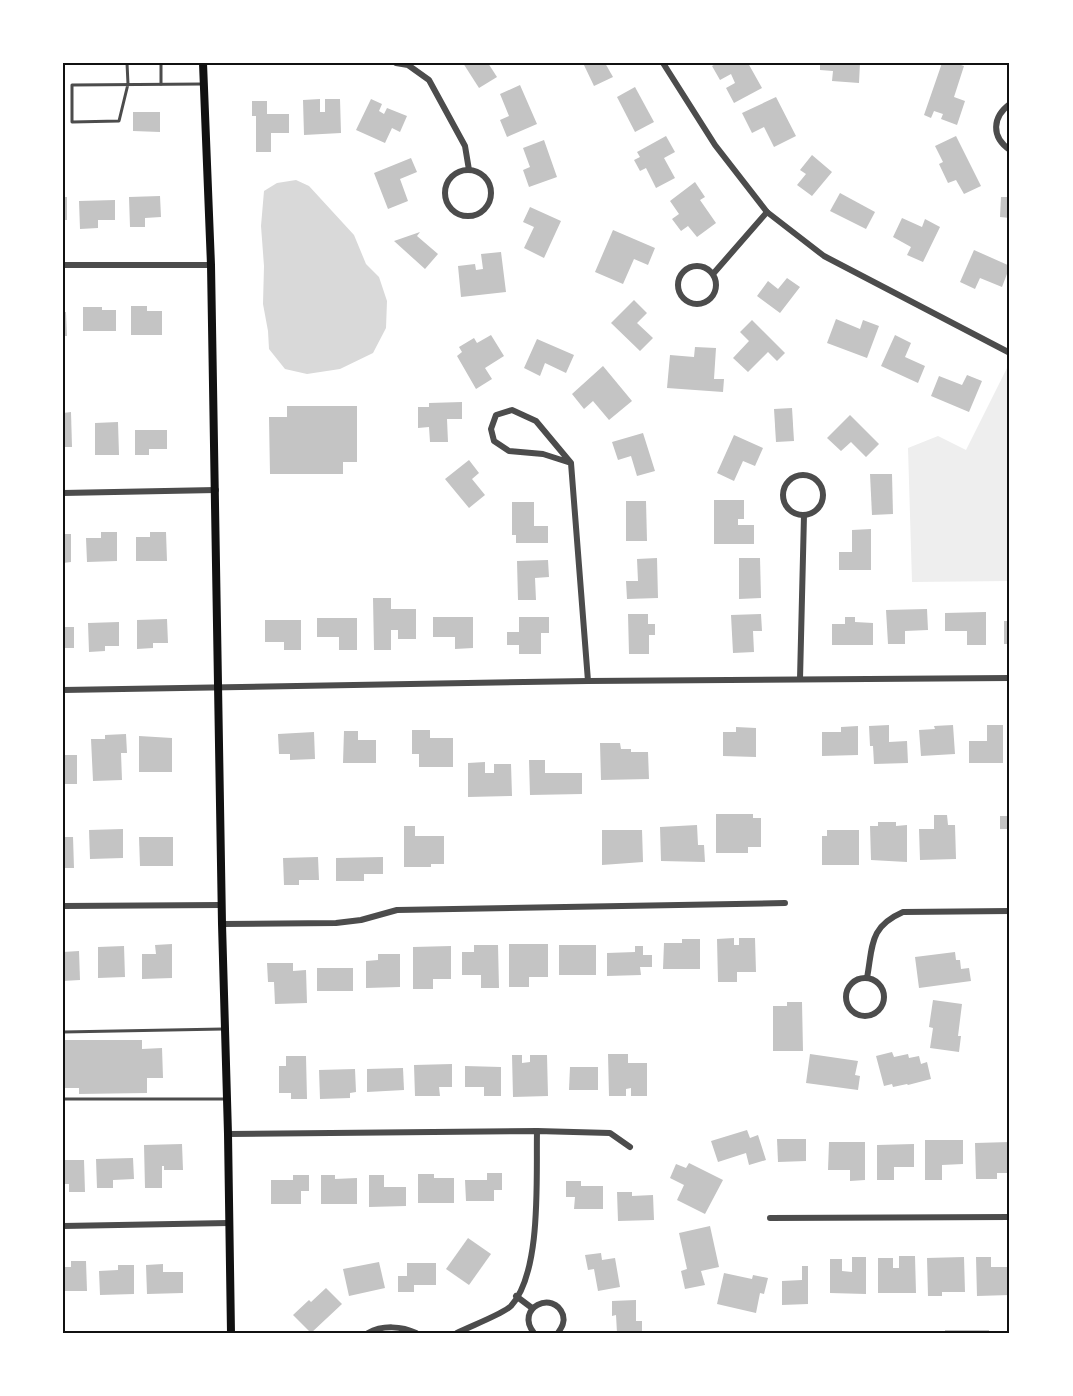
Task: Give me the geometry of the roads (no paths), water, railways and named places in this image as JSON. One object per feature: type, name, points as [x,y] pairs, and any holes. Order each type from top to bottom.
[{"type":"main road","points":[[203,63],[211,266],[216,490],[221,905],[231,1333]]},
{"type":"street","points":[[396,63],[408,65],[429,80],[465,146],[469,170]]},
{"type":"street","points":[[663,63],[715,145],[767,212],[824,256],[1010,353]]},
{"type":"street","points":[[1010,104],[1002,110],[995,127],[997,137],[1010,150]]},
{"type":"street","points":[[469,170],[481,173],[488,180],[492,194],[484,210],[472,216],[464,216],[454,212],[448,206],[445,191],[446,184],[455,173],[469,170]]},
{"type":"street","points":[[713,274],[767,212]]},
{"type":"street","points":[[63,265],[211,266]]},
{"type":"street","points":[[695,266],[708,269],[713,274],[717,282],[715,292],[707,302],[696,305],[687,302],[682,297],[678,285],[683,272],[695,266]]},
{"type":"street","points":[[572,463],[543,454],[509,452],[494,441],[491,429],[496,415],[512,410],[536,421],[572,463],[588,681]]},
{"type":"street","points":[[804,475],[818,481],[822,487],[823,499],[818,509],[804,515],[796,514],[787,507],[783,493],[785,486],[792,478],[804,475]]},
{"type":"street","points":[[63,493],[216,490]]},
{"type":"street","points":[[800,679],[804,515]]},
{"type":"street","points":[[63,690],[588,681],[1010,678]]},
{"type":"street","points":[[222,924],[336,923],[361,920],[397,910],[785,903]]},
{"type":"street","points":[[63,906],[221,905]]},
{"type":"street","points":[[867,978],[875,933],[887,919],[903,912],[1010,910]]},
{"type":"street","points":[[867,978],[880,985],[884,999],[877,1011],[863,1016],[850,1008],[846,994],[853,982],[867,978]]},
{"type":"street","points":[[228,1134],[537,1131],[610,1133],[630,1147]]},
{"type":"street","points":[[457,1333],[510,1307],[528,1277],[536,1222],[537,1131]]},
{"type":"street","points":[[770,1218],[1010,1217]]},
{"type":"street","points":[[63,1226],[229,1223]]},
{"type":"street","points":[[516,1296],[532,1308]]},
{"type":"street","points":[[534,1333],[528,1321],[532,1308],[545,1302],[558,1307],[564,1319],[563,1326],[558,1333]]},
{"type":"street","points":[[368,1333],[375,1329],[397,1327],[416,1333]]},
{"type":"lane","points":[[127,63],[128,84],[119,121],[72,122],[72,85],[128,84],[204,84]]},
{"type":"lane","points":[[161,63],[161,84]]},
{"type":"lane","points":[[63,1032],[225,1029]]},
{"type":"lane","points":[[63,1099],[227,1099]]}]
